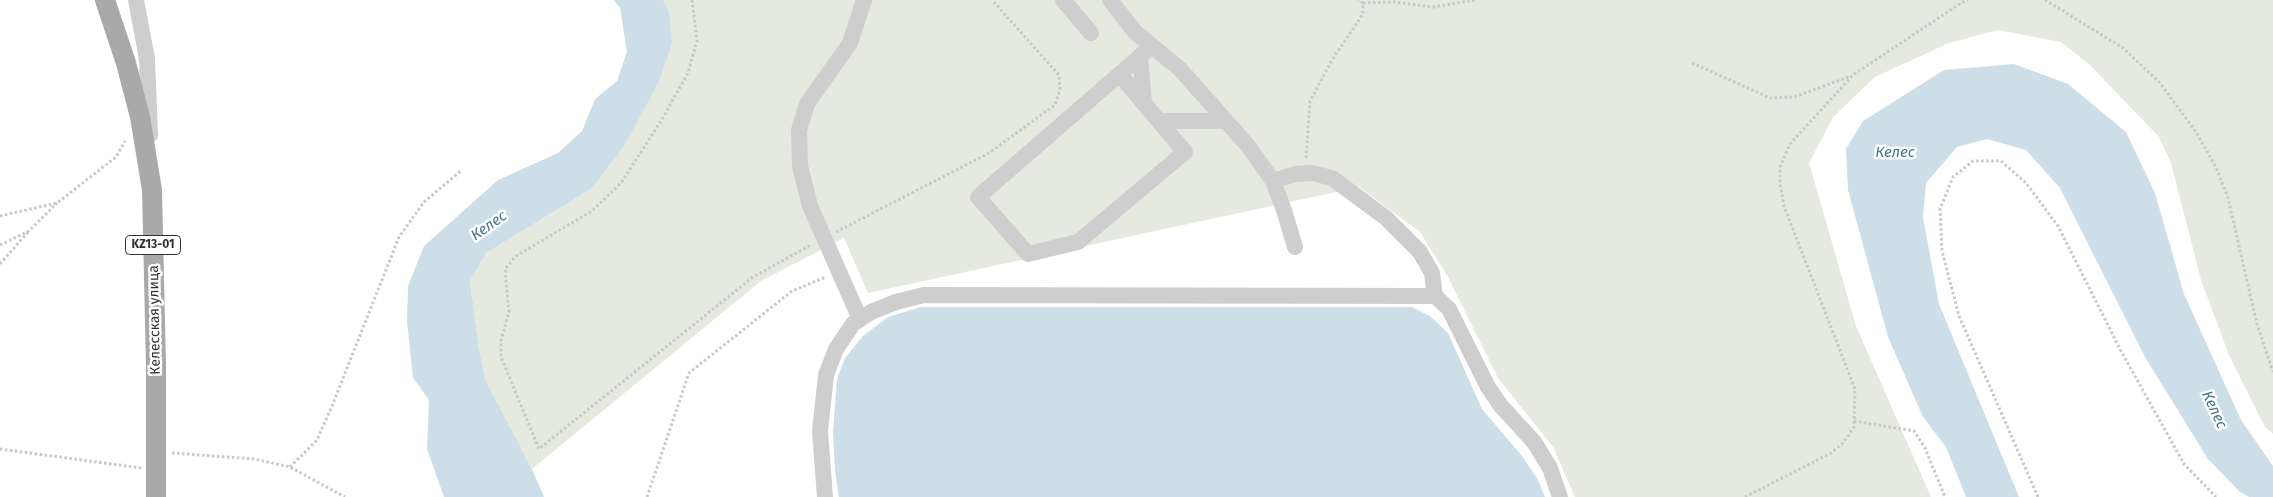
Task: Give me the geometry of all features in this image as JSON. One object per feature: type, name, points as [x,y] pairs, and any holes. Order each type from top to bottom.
[{"type":"main road","name":"Келесская улица","points":[[105,0],[126,63],[140,117],[152,190],[156,497]]},
{"type":"street","points":[[136,0],[147,59],[152,190]]},
{"type":"street","points":[[860,319],[810,206],[800,166],[799,130],[807,104],[850,43],[864,0]]},
{"type":"street","points":[[1063,0],[1091,33]]},
{"type":"street","points":[[1110,0],[1135,32],[1146,51],[1180,69],[1249,147],[1273,181],[1295,247]]},
{"type":"street","points":[[1120,75],[1185,152],[1078,242],[1028,254],[978,197],[1146,51]]},
{"type":"street","points":[[1144,104],[1146,51]]},
{"type":"street","points":[[1159,121],[1226,121]]},
{"type":"street","points":[[1273,181],[1305,173],[1332,178],[1386,218],[1420,252],[1432,272],[1435,296],[1449,309],[1488,387],[1501,406],[1534,442],[1550,468],[1560,497]]},
{"type":"street","points":[[825,497],[820,431],[826,375],[836,349],[853,324],[871,312],[896,302],[924,295],[1435,296]]},
{"type":"path","points":[[692,0],[697,42],[688,73],[661,121],[621,183],[592,211],[516,256],[505,269],[509,312],[501,340],[501,357],[539,449],[753,277],[824,238],[989,153],[1055,105],[1060,89],[1058,75],[992,0]]},
{"type":"path","points":[[1358,0],[1363,3],[1395,2],[1432,7],[1475,0]]},
{"type":"path","points":[[1745,497],[1831,453],[1843,443],[1854,427],[1854,389],[1784,206],[1780,167],[1790,144],[1853,75],[1961,2],[1968,0]]},
{"type":"path","points":[[2045,0],[2122,48],[2160,83],[2196,132],[2216,168],[2228,198],[2257,324],[2273,372]]},
{"type":"path","points":[[1305,173],[1310,101],[1332,60],[1363,14],[1363,3]]},
{"type":"path","points":[[1692,64],[1770,98],[1794,97],[1853,75]]},
{"type":"path","points":[[0,264],[57,203],[116,157],[140,117]]},
{"type":"path","points":[[2038,497],[1959,316],[1942,251],[1940,209],[1952,177],[1973,161],[2001,161],[2026,184],[2058,226],[2121,351],[2184,464],[2216,497]]},
{"type":"path","points":[[290,467],[317,440],[321,432],[399,237],[424,202],[462,170]]},
{"type":"path","points":[[0,216],[57,203]]},
{"type":"path","points":[[0,245],[29,231]]},
{"type":"path","points":[[647,497],[689,372],[792,291],[838,272]]},
{"type":"path","points":[[1854,421],[1914,431],[1925,448],[1945,497]]},
{"type":"path","points":[[0,449],[156,461],[254,459],[290,467],[345,497]]},
{"type":"shaded area","points":[[663,0],[2273,0],[2273,434],[2265,427],[2229,355],[2201,280],[2171,163],[2159,137],[2090,65],[2061,42],[1998,30],[1949,43],[1875,77],[1833,117],[1809,163],[1856,326],[1931,497],[1575,497],[1553,447],[1498,378],[1448,277],[1420,232],[1359,187],[868,293],[844,238],[761,281],[532,469],[486,381],[479,349],[470,281],[486,253],[591,189],[669,12]]},
{"type":"water","name":"Келес","points":[[614,0],[663,0],[669,12],[672,43],[659,81],[624,146],[591,189],[486,253],[470,281],[479,349],[486,381],[532,469],[544,497],[444,497],[427,449],[429,400],[413,378],[407,321],[408,286],[424,246],[498,180],[558,153],[582,131],[595,99],[617,81],[627,52],[620,8]]},
{"type":"water","name":"Келес","points":[[2014,64],[2068,84],[2126,132],[2155,193],[2184,294],[2241,420],[2273,466],[2273,497],[2249,497],[2239,491],[2208,459],[2145,357],[2060,188],[2026,150],[1987,139],[1957,147],[1926,183],[1923,217],[1939,304],[2019,497],[1966,497],[1946,447],[1923,417],[1888,337],[1848,190],[1846,149],[1863,121],[1944,70]]},
{"type":"water","points":[[921,307],[1412,307],[1430,316],[1448,333],[1482,409],[1522,456],[1537,478],[1545,497],[839,497],[835,471],[833,432],[837,379],[845,358],[863,336],[888,317]]}]
